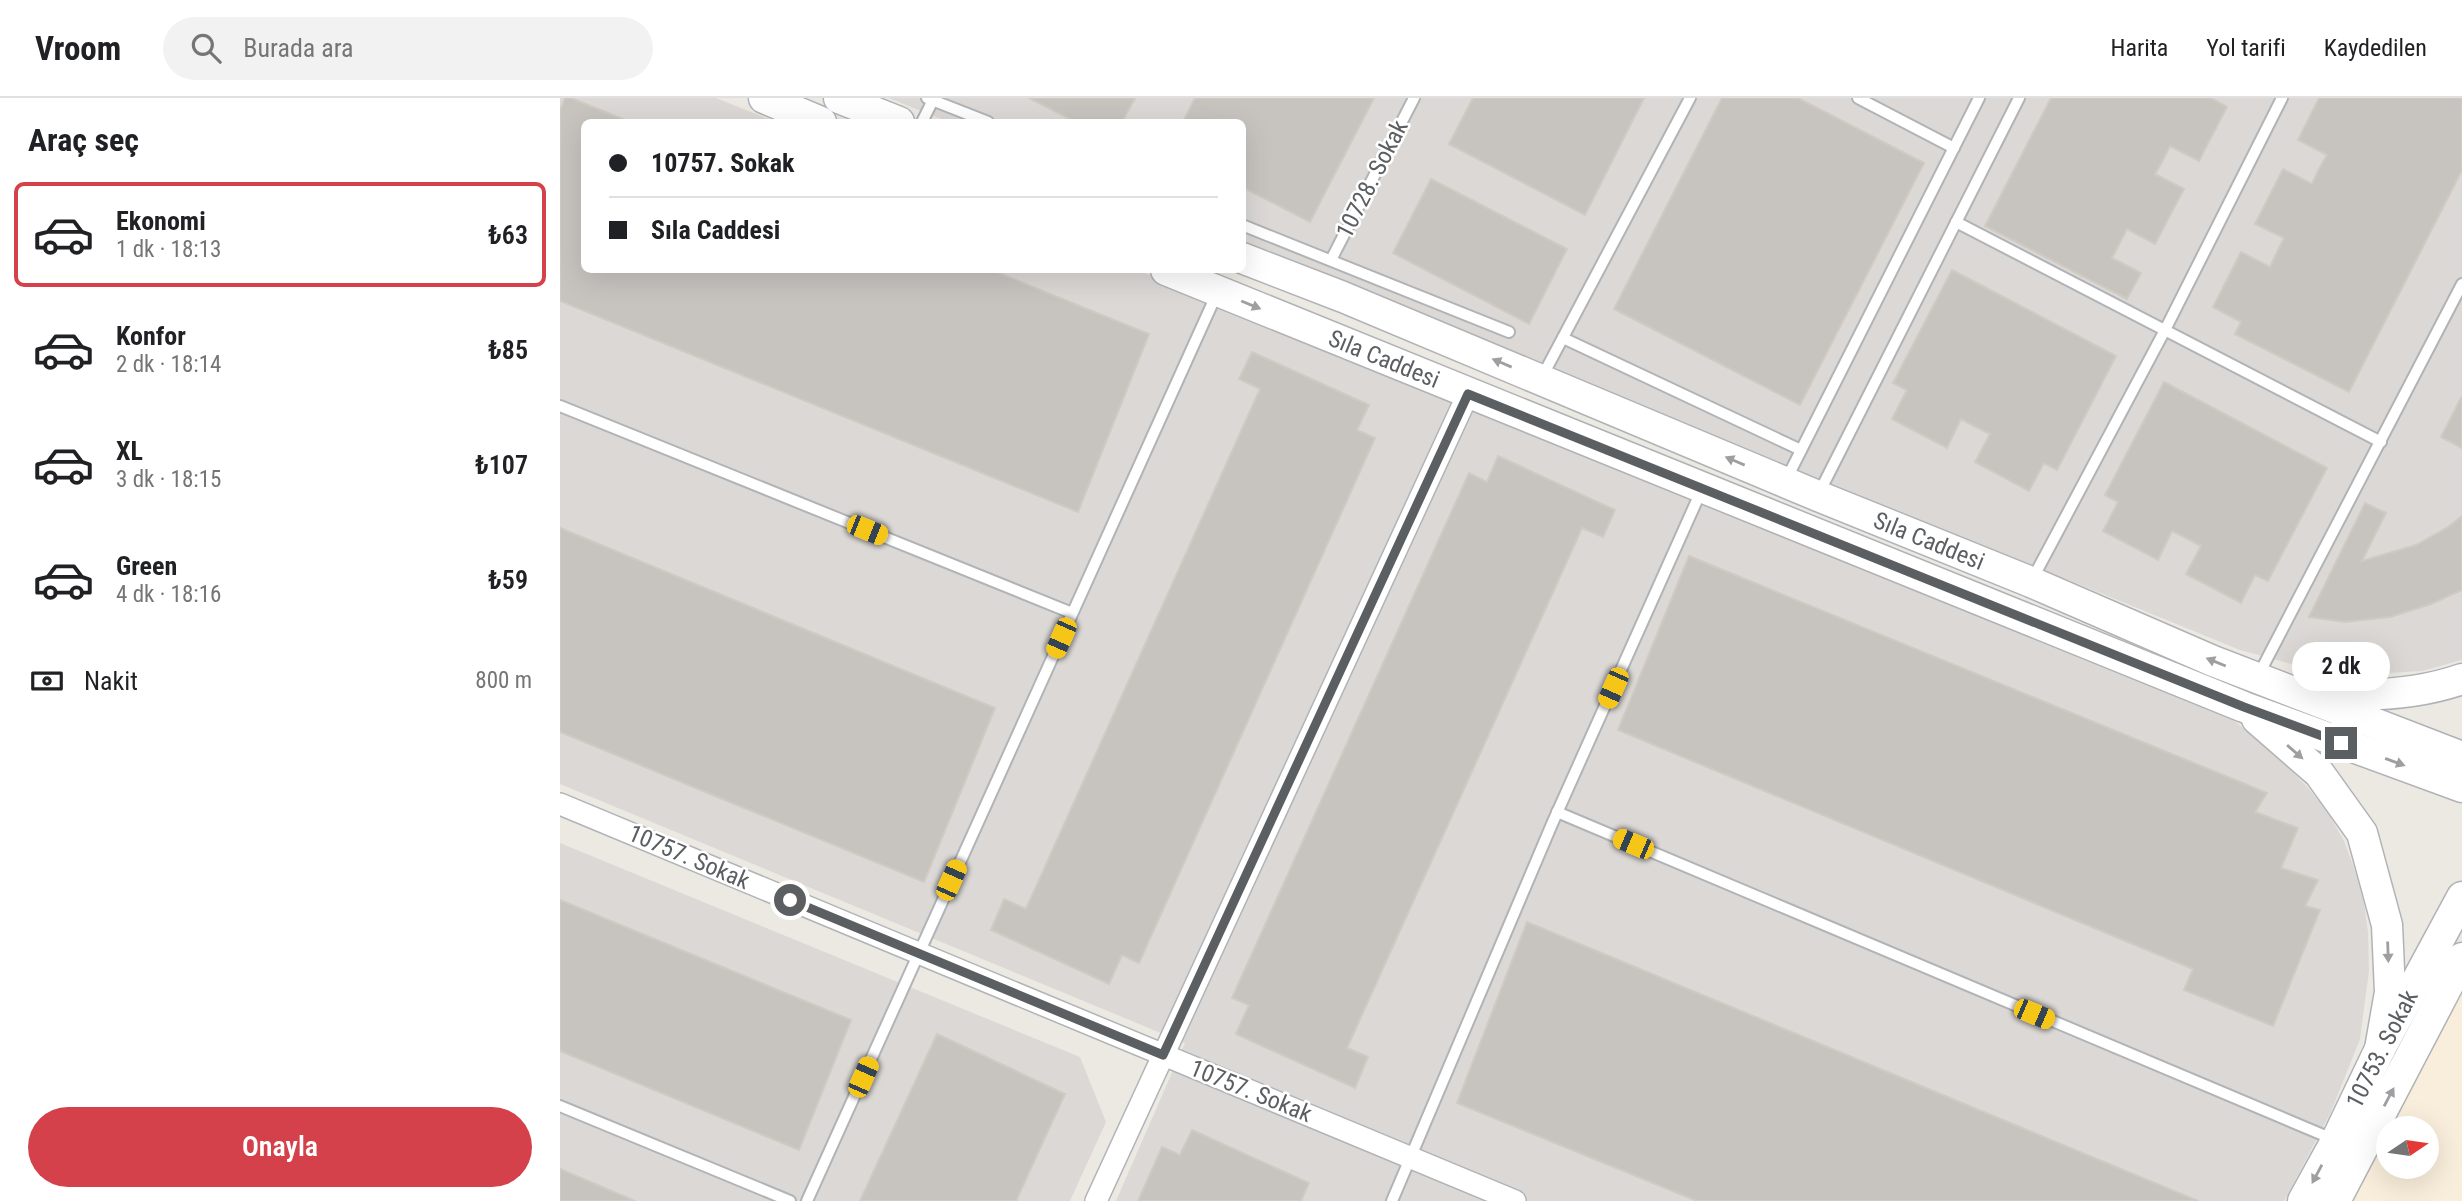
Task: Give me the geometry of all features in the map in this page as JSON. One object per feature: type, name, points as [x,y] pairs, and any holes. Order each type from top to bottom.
[{"type":"street","points":[[764,98],[814,119]]},
{"type":"street","points":[[839,98],[892,119]]},
{"type":"street","name":"Sıla Caddesi","points":[[1246,260],[1343,296],[2271,683],[2462,757]]},
{"type":"street","name":"Sıla Caddesi","points":[[1173,273],[2244,707],[2462,787]]},
{"type":"street","points":[[1096,1201],[1468,394]]},
{"type":"street","points":[[2271,683],[2342,694],[2395,693],[2443,686],[2462,679]]},
{"type":"street","points":[[2244,707],[2319,773],[2362,833],[2387,925],[2390,992],[2380,1049]]},
{"type":"street","name":"10757. Sokak","points":[[560,804],[1515,1201]]},
{"type":"street","name":"10753. Sokak","points":[[2303,1201],[2336,1141],[2380,1049],[2462,897]]},
{"type":"street","name":"10753. Sokak","points":[[2335,1201],[2462,958]]},
{"type":"lane","name":"10728. Sokak","points":[[1331,260],[1414,98]]},
{"type":"lane","points":[[1541,379],[1690,98]]},
{"type":"lane","points":[[1858,98],[1954,148]]},
{"type":"lane","points":[[1785,482],[1979,98]]},
{"type":"lane","points":[[1818,496],[2019,98]]},
{"type":"lane","points":[[2031,582],[2165,330],[2282,98]]},
{"type":"lane","points":[[923,119],[931,99],[981,119]]},
{"type":"lane","points":[[1956,222],[2381,442]]},
{"type":"lane","points":[[1246,227],[1509,332]]},
{"type":"lane","points":[[2271,683],[2381,442],[2462,284]]},
{"type":"lane","points":[[807,1201],[1218,291]]},
{"type":"lane","points":[[1563,338],[1801,450]]},
{"type":"lane","points":[[560,405],[1072,613]]},
{"type":"lane","points":[[1392,1201],[1557,813],[1702,489]]},
{"type":"lane","points":[[1557,813],[2336,1141]]},
{"type":"lane","points":[[560,1106],[790,1201]]},
{"type":"shaded area","points":[[560,98],[716,98],[768,119],[581,119],[581,273],[1144,273],[2216,710],[2236,722],[2286,765],[2328,813],[2344,841],[2364,903],[2369,971],[2360,1039],[2330,1114],[2284,1201],[1116,1201],[1185,1043],[560,784]]},
{"type":"shaded area","points":[[889,98],[2462,98],[2462,660],[2422,671],[2369,674],[2310,669],[2240,650],[1246,244],[1246,119],[942,119]]},
{"type":"shaded area","points":[[560,843],[1080,1057],[1106,1122],[1070,1201],[560,1201]]},
{"type":"shaded area","points":[[2462,990],[2462,1201],[2353,1201],[2376,1157],[2376,1180],[2440,1180],[2440,1116],[2397,1116]]},
{"type":"building","points":[[565,98],[571,98],[623,119],[581,119],[581,273],[998,273],[1149,334],[1078,512],[560,301],[560,111]]},
{"type":"building","points":[[1029,98],[1135,98],[1124,119],[1070,119]]},
{"type":"building","points":[[1195,98],[1374,98],[1310,222],[1246,189],[1246,119],[1184,119]]},
{"type":"building","points":[[1473,98],[1644,98],[1585,215],[1449,144]]},
{"type":"building","points":[[1722,98],[1798,98],[1924,163],[1800,405],[1614,309]]},
{"type":"building","points":[[2051,98],[2211,98],[2227,107],[2199,161],[2170,146],[2155,174],[2184,189],[2155,244],[2127,229],[2112,258],[2141,273],[2127,299],[1985,226]]},
{"type":"building","points":[[2319,98],[2462,98],[2462,170],[2349,392],[2235,334],[2241,322],[2213,307],[2241,252],[2270,267],[2284,238],[2255,224],[2283,169],[2312,184],[2327,155],[2298,140]]},
{"type":"building","points":[[1431,179],[1567,249],[1529,324],[1393,253]]},
{"type":"building","points":[[1952,270],[2116,356],[2057,470],[2044,463],[2029,491],[1975,462],[1990,434],[1961,419],[1947,448],[1892,419],[1907,390],[1893,383]]},
{"type":"building","points":[[1252,352],[1369,405],[1357,430],[1375,438],[1139,963],[1122,955],[1109,984],[991,930],[1004,899],[1026,909],[1260,389],[1239,379]]},
{"type":"building","points":[[2164,382],[2327,468],[2268,581],[2255,575],[2241,603],[2186,574],[2201,546],[2186,538],[2172,531],[2158,560],[2103,531],[2118,502],[2105,495]]},
{"type":"building","points":[[2462,396],[2462,448],[2441,437]]},
{"type":"building","points":[[1498,456],[1615,510],[1603,537],[1582,528],[1347,1048],[1368,1057],[1355,1088],[1236,1034],[1249,1005],[1232,998],[1469,473],[1487,482]]},
{"type":"building","points":[[2365,503],[2386,513],[2362,561],[2416,545],[2462,516],[2462,590],[2431,604],[2390,617],[2345,622],[2309,617]]},
{"type":"building","points":[[560,528],[995,708],[924,882],[560,732]]},
{"type":"building","points":[[1689,556],[2267,793],[2255,812],[2298,828],[2281,868],[2318,880],[2305,906],[2320,910],[2273,1026],[2184,990],[2193,969],[1618,730]]},
{"type":"building","points":[[560,900],[851,1020],[799,1150],[560,1051]]},
{"type":"building","points":[[1527,922],[2198,1201],[1697,1201],[1457,1103]]},
{"type":"building","points":[[937,1034],[1065,1094],[1016,1201],[860,1201]]},
{"type":"building","points":[[1192,1130],[1309,1183],[1301,1201],[1138,1201],[1162,1147],[1180,1155]]},
{"type":"building","points":[[560,1169],[635,1201],[560,1201]]},
{"type":"route","points":[[790,900],[1163,1055],[1468,394],[2244,707],[2341,743]]}]
